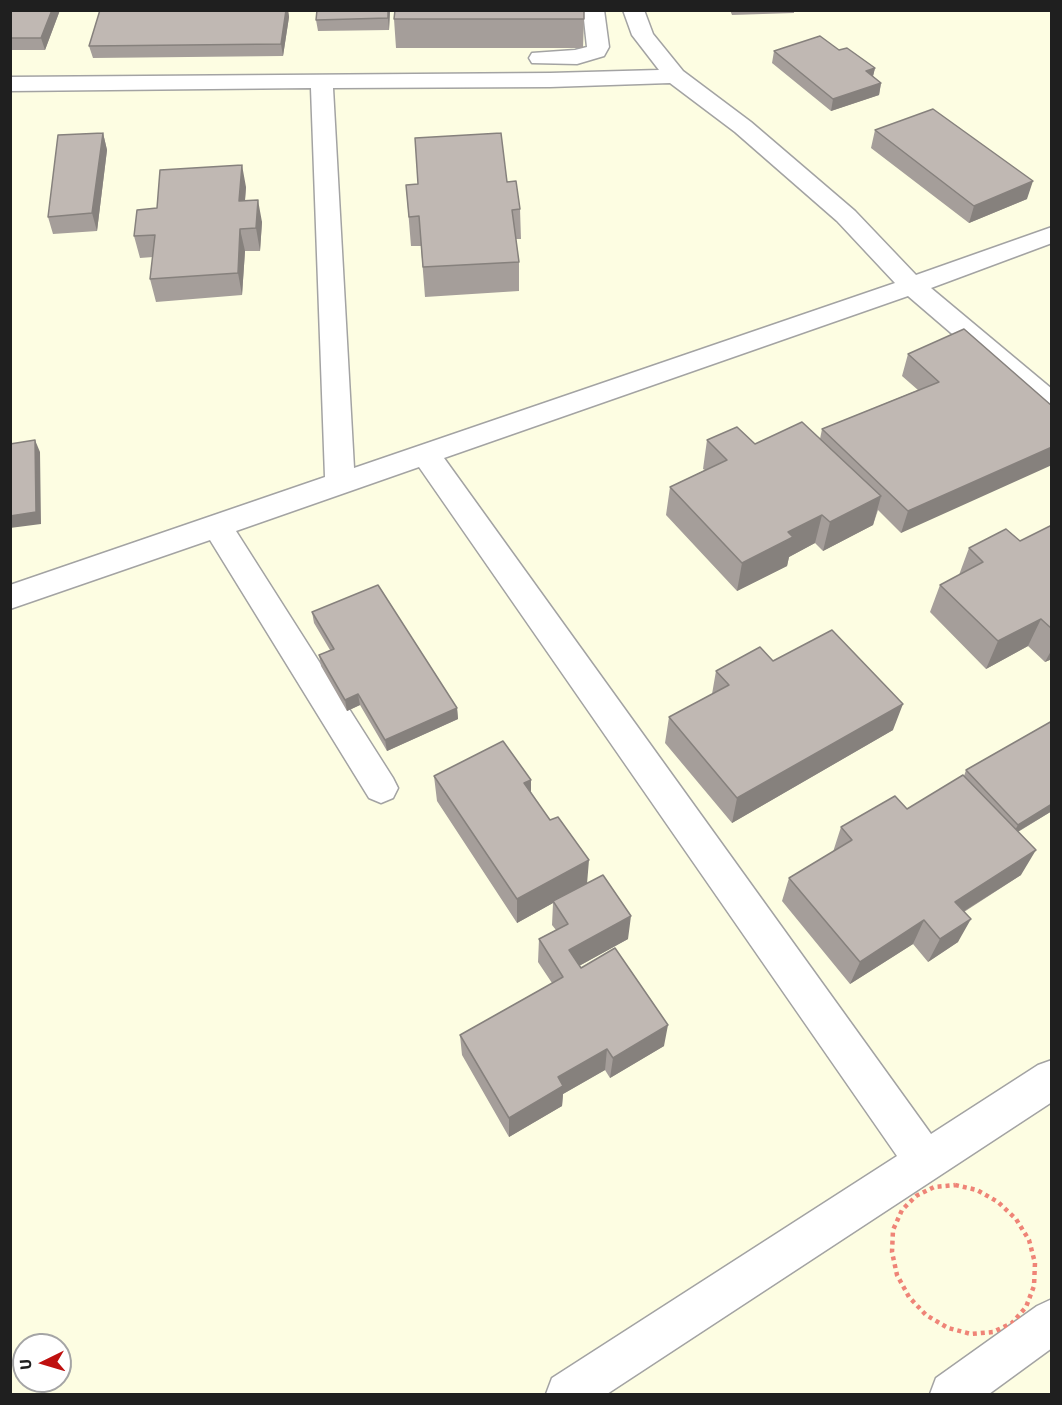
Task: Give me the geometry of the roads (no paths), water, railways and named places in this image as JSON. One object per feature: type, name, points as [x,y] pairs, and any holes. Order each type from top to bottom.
[{"type":"street","points":[[518,58],[577,57],[596,51],[598,47],[593,10]]},
{"type":"street","points":[[633,10],[644,35],[675,76],[743,127],[846,216],[912,286],[1052,404]]},
{"type":"street","points":[[10,64],[140,62]]},
{"type":"street","points":[[10,84],[550,80],[675,76]]},
{"type":"street","points":[[322,82],[340,482]]},
{"type":"street","points":[[10,597],[912,286],[1052,234]]},
{"type":"street","points":[[425,453],[925,1161]]},
{"type":"street","points":[[217,526],[381,788]]},
{"type":"street","points":[[568,1395],[1052,1079]]},
{"type":"street","points":[[952,1395],[1052,1321]]}]
